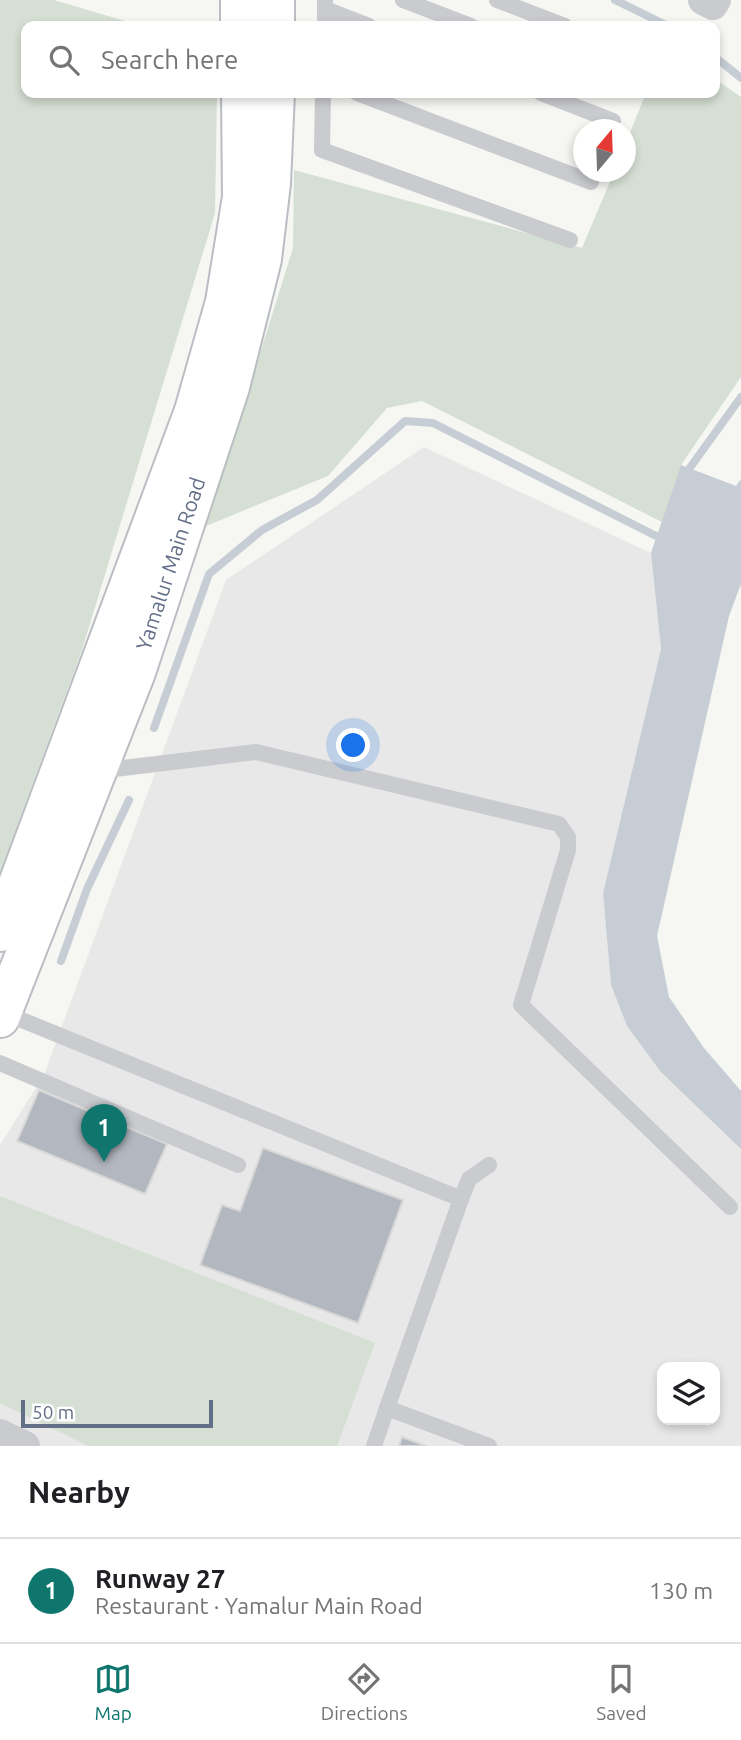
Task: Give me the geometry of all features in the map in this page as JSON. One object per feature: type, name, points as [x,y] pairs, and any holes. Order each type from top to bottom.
[{"type":"street","points":[[240,0],[240,21]]},
{"type":"street","points":[[275,0],[275,21]]},
{"type":"street","points":[[703,0],[713,5],[716,0]]},
{"type":"street","name":"Yamalur Main Road","points":[[0,932],[194,411],[225,302],[242,197],[241,98]]},
{"type":"street","name":"Yamalur Main Road","points":[[1,1014],[136,672],[230,387],[262,259],[271,183],[275,98]]},
{"type":"street","points":[[0,1434],[24,1446]]},
{"type":"lane","points":[[403,0],[458,21]]},
{"type":"lane","points":[[497,0],[552,21]]},
{"type":"lane","points":[[325,5],[359,21]]},
{"type":"lane","points":[[323,98],[322,150],[570,240]]},
{"type":"lane","points":[[370,98],[573,175]]},
{"type":"lane","points":[[554,98],[608,119]]},
{"type":"lane","points":[[98,771],[256,752],[559,824],[568,837],[568,850],[521,1005],[730,1207]]},
{"type":"lane","points":[[1,1014],[461,1199]]},
{"type":"lane","points":[[0,1063],[238,1164]]},
{"type":"lane","points":[[374,1446],[461,1199],[470,1179],[489,1165]]},
{"type":"lane","points":[[387,1408],[489,1446]]},
{"type":"shaded area","points":[[0,0],[54,0],[125,21],[21,21],[21,98],[217,98],[215,213],[82,650],[0,872]]},
{"type":"shaded area","points":[[720,82],[741,97],[741,377],[681,465],[662,522],[422,401],[387,408],[328,476],[206,526],[293,248],[294,170],[582,248],[610,182],[636,182],[635,119],[644,98],[720,98]]},
{"type":"shaded area","points":[[424,447],[651,553],[661,649],[603,893],[611,985],[627,1026],[661,1071],[741,1149],[741,1446],[0,1446],[0,1145],[44,1075],[226,580]]},
{"type":"shaded area","points":[[681,465],[736,486],[741,479],[741,584],[729,616],[657,936],[669,997],[704,1048],[741,1091],[741,1149],[661,1072],[627,1026],[611,985],[603,893],[661,649],[651,553]]},
{"type":"shaded area","points":[[0,1196],[375,1343],[337,1446],[88,1446],[0,1403]]},
{"type":"building","points":[[39,1090],[167,1144],[145,1194],[17,1141]]},
{"type":"building","points":[[263,1148],[403,1200],[358,1323],[200,1265],[222,1205],[240,1211]]},
{"type":"building","points":[[402,1437],[426,1446],[399,1446]]},
{"type":"waterway","points":[[615,0],[658,21]]},
{"type":"waterway","points":[[720,61],[741,78]]},
{"type":"waterway","points":[[684,476],[741,397]]},
{"type":"waterway","points":[[154,728],[209,574],[262,530],[317,500],[405,421],[433,423],[664,540]]},
{"type":"waterway","points":[[61,961],[87,889],[129,800]]},
{"type":"place","name":"Runway 27","points":[[104,1162]]}]
